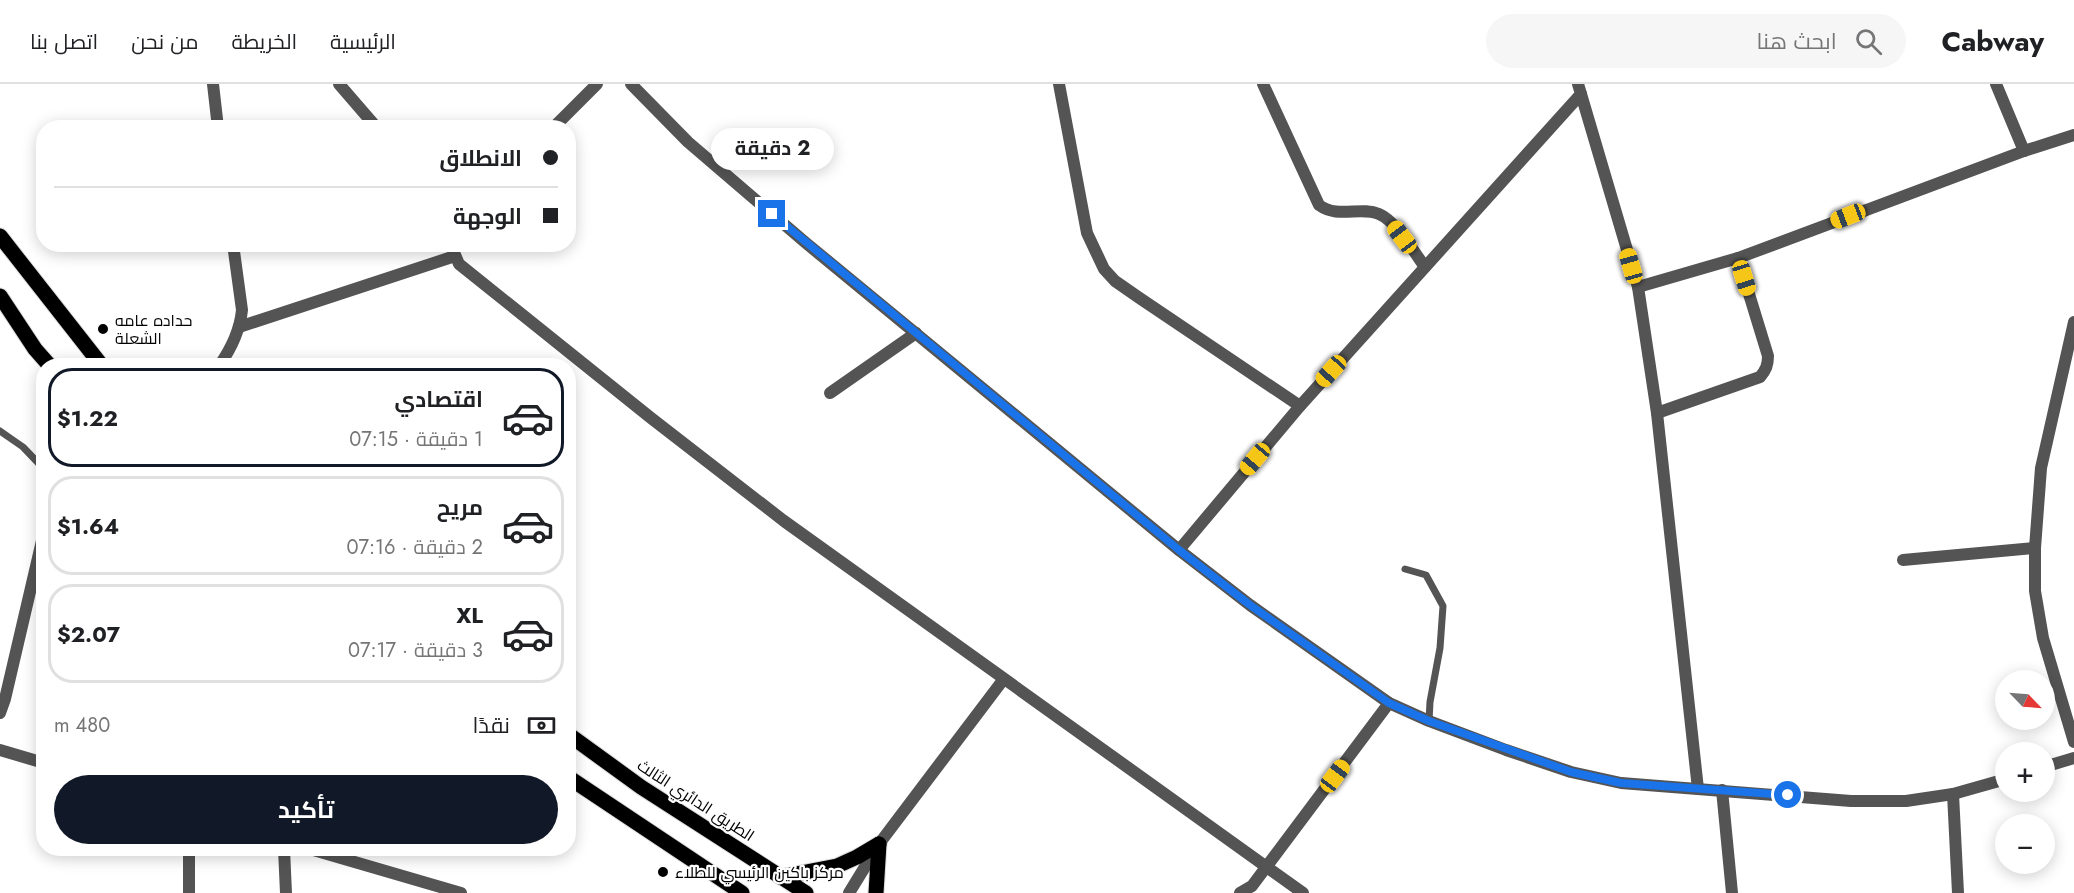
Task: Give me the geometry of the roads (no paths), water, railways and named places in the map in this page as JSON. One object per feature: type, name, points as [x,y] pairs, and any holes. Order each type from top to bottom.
[{"type":"main road","points":[[0,236],[96,358]]},
{"type":"main road","points":[[0,296],[42,358]]},
{"type":"main road","name":"الطريق الدائري الثالث","points":[[576,740],[641,787],[806,893]]},
{"type":"main road","points":[[576,782],[742,893]]},
{"type":"main road","points":[[780,877],[837,867],[879,844]]},
{"type":"main road","points":[[876,893],[879,844]]},
{"type":"street","points":[[213,84],[217,120]]},
{"type":"street","points":[[339,84],[370,120]]},
{"type":"street","points":[[561,120],[597,84]]},
{"type":"street","points":[[631,84],[688,142],[806,243],[1179,550],[1259,611],[1389,703],[1429,721],[1571,772],[1621,783],[1851,801],[1906,801],[1953,794],[1995,782]]},
{"type":"street","points":[[1059,84],[1087,233],[1104,269],[1115,281],[1138,297],[1300,405]]},
{"type":"street","points":[[1263,84],[1319,205],[1326,210],[1338,212],[1371,212],[1381,215],[1391,222],[1425,267]]},
{"type":"street","points":[[1995,84],[2024,151]]},
{"type":"street","points":[[1179,550],[1300,405],[1425,267],[1579,89]]},
{"type":"street","points":[[1579,89],[1638,287],[1657,413],[1698,789]]},
{"type":"street","points":[[1638,287],[1738,258],[2024,151],[2074,135]]},
{"type":"street","points":[[223,358],[239,327],[242,310],[234,252]]},
{"type":"street","points":[[239,327],[448,252]]},
{"type":"street","points":[[455,252],[459,264],[784,522],[1303,893]]},
{"type":"street","points":[[1657,413],[1760,377],[1765,372],[1768,356],[1738,258]]},
{"type":"street","points":[[2074,322],[2041,468],[2035,548],[2035,591],[2043,638],[2074,742]]},
{"type":"street","points":[[830,393],[916,333]]},
{"type":"street","points":[[1903,560],[2035,548]]},
{"type":"street","points":[[0,713],[36,566]]},
{"type":"street","points":[[849,893],[879,844],[1003,680]]},
{"type":"street","points":[[1240,893],[1252,886],[1267,867],[1389,703]]},
{"type":"street","points":[[0,750],[36,761]]},
{"type":"street","points":[[2055,764],[2074,758]]},
{"type":"street","points":[[1722,790],[1732,893]]},
{"type":"street","points":[[1953,794],[1958,893]]},
{"type":"street","points":[[189,856],[189,893]]},
{"type":"street","points":[[284,856],[286,893]]},
{"type":"street","points":[[331,856],[429,888],[461,893]]},
{"type":"lane","points":[[0,431],[23,447],[36,461]]},
{"type":"lane","points":[[1405,569],[1426,575],[1443,606],[1440,648],[1430,702],[1429,721]]},
{"type":"place","name":"حداده عامه الشعلة","points":[[103,329]]},
{"type":"place","name":"مركز باكين الرئيسي للطلاء","points":[[663,872]]}]
